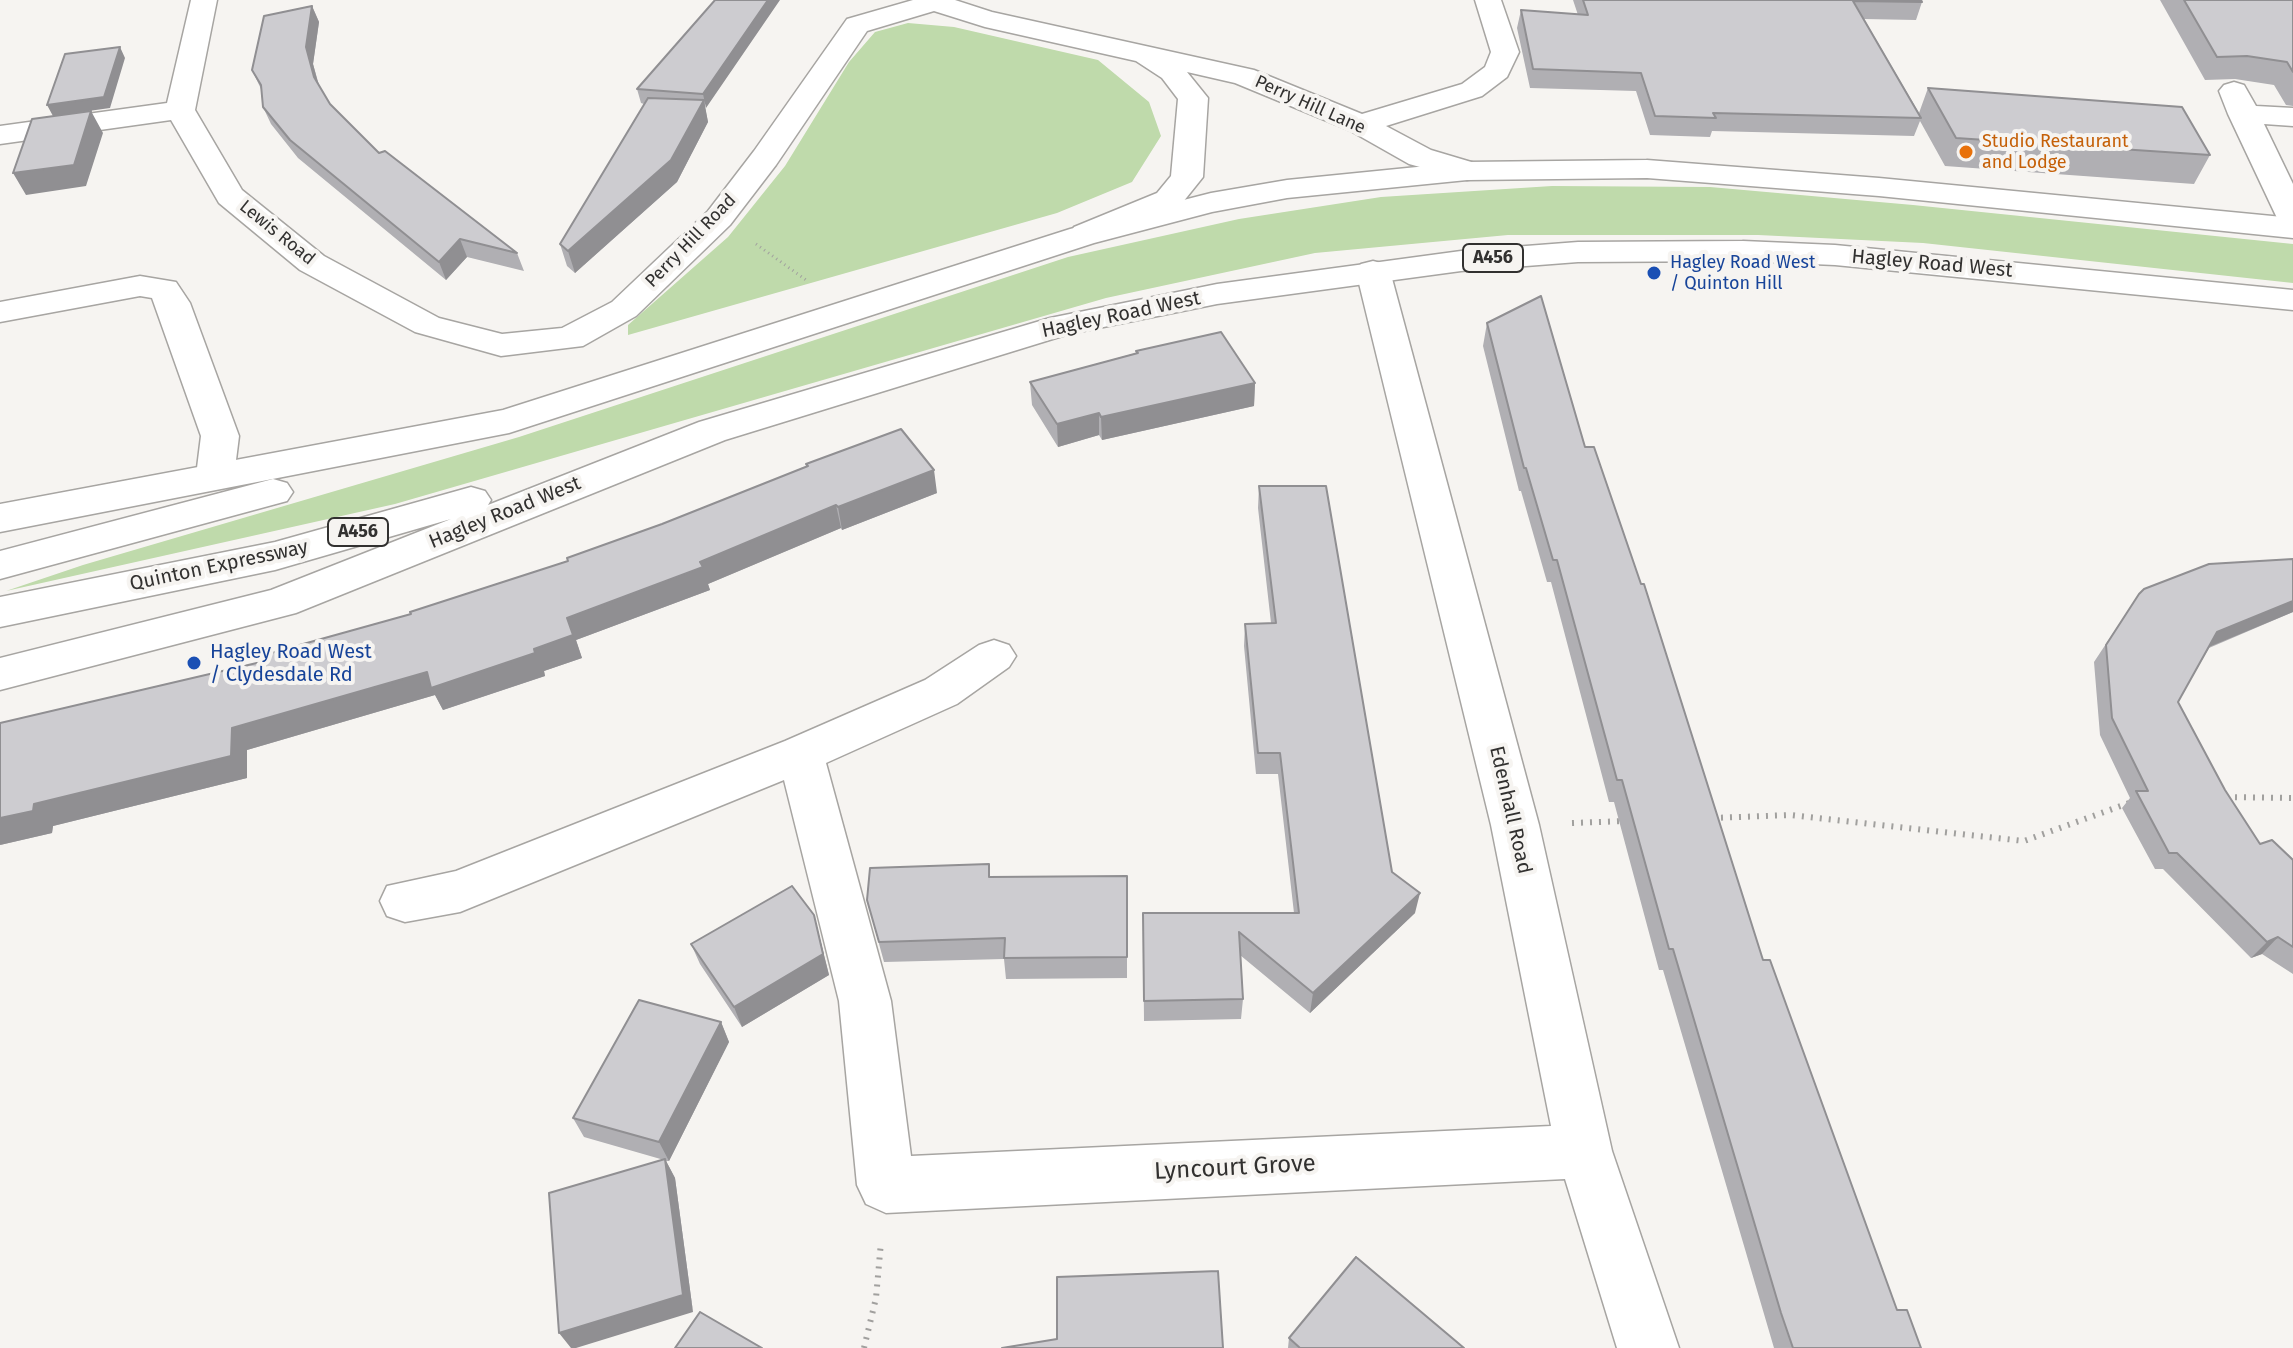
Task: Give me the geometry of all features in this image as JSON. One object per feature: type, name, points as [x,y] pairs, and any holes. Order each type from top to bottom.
[{"type":"main road","points":[[0,135],[180,110],[204,0]]},
{"type":"main road","points":[[1360,124],[1472,90],[1497,71],[1505,52],[1488,0]]},
{"type":"main road","name":"Perry Hill Lane","points":[[930,2],[1244,76],[1360,124],[1420,157],[1467,171]]},
{"type":"main road","name":"Perry Hill Road","points":[[427,325],[501,345],[570,338],[624,309],[719,218],[765,158],[857,25],[930,2]]},
{"type":"main road","name":"Perry Hill Lane","points":[[1082,236],[1168,200],[1187,177],[1193,98],[1172,72],[1146,55]]},
{"type":"main road","points":[[2293,117],[2239,103],[2293,218]]},
{"type":"main road","name":"Lewis Road","points":[[180,110],[230,196],[312,263],[427,325]]},
{"type":"main road","points":[[0,565],[281,490],[509,421],[1082,236],[1211,203],[1287,189],[1467,171],[1647,169],[1879,187],[2293,228]]},
{"type":"main road","name":"Hagley Road West","points":[[0,674],[281,602],[712,431],[1062,325],[1217,294],[1461,261],[1578,252],[1743,251],[1835,255],[2293,300]]},
{"type":"main road","name":"Edenhall Road","points":[[1373,271],[1515,825],[1584,1151],[1648,1348]]},
{"type":"main road","points":[[0,312],[140,286],[164,289],[173,303],[220,436],[215,476]]},
{"type":"main road","points":[[0,518],[509,421]]},
{"type":"main road","name":"Quinton Expressway","points":[[0,612],[275,556],[712,431]]},
{"type":"main road","points":[[405,901],[460,891],[801,754],[941,692],[994,656]]},
{"type":"main road","points":[[801,754],[865,1001],[886,1185]]},
{"type":"main road","name":"Lyncourt Grove","points":[[886,1185],[1584,1151]]},
{"type":"path","points":[[719,218],[849,311]]},
{"type":"path","points":[[2220,797],[2293,798]]},
{"type":"path","points":[[1699,818],[1791,815],[2024,841],[2133,801]]},
{"type":"path","points":[[1515,825],[1638,821]]},
{"type":"path","points":[[864,1348],[876,1298],[886,1185]]},
{"type":"green space","points":[[908,23],[954,27],[1098,60],[1149,102],[1161,136],[1132,182],[1057,213],[628,335],[628,325],[728,237],[785,166],[849,62],[875,32]]},
{"type":"green space","points":[[1552,186],[1710,187],[2293,244],[2293,283],[1923,243],[1758,235],[1508,235],[1315,253],[1106,298],[395,504],[6,591],[83,565],[519,437],[1068,257],[1239,219],[1381,197]]},
{"type":"building","points":[[715,0],[768,0],[703,94],[637,89]]},
{"type":"building","points":[[1583,0],[1921,0],[1853,1],[1921,118],[1713,113],[1716,118],[1655,116],[1641,73],[1533,69],[1521,10],[1588,15]]},
{"type":"building","points":[[2184,0],[2293,0],[2293,72],[2287,62],[2247,56],[2217,57]]},
{"type":"building","points":[[312,6],[306,47],[314,77],[330,104],[379,153],[385,151],[517,253],[460,239],[439,262],[290,140],[263,107],[261,85],[252,70],[264,16]]},
{"type":"building","points":[[120,47],[104,97],[47,105],[65,54]]},
{"type":"building","points":[[1928,88],[2182,107],[2210,155],[1956,138]]},
{"type":"building","points":[[648,98],[704,100],[671,160],[568,251],[560,244]]},
{"type":"building","points":[[91,111],[74,165],[13,173],[32,119]]},
{"type":"building","points":[[1541,296],[1585,447],[1594,447],[1641,584],[1644,584],[1763,960],[1770,960],[1897,1310],[1907,1310],[1921,1348],[1793,1348],[1673,949],[1669,949],[1622,780],[1617,780],[1557,560],[1553,560],[1524,468],[1487,323]]},
{"type":"building","points":[[1221,332],[1255,383],[1057,424],[1030,382],[1138,353],[1136,351]]},
{"type":"building","points":[[901,429],[934,470],[838,507],[836,505],[700,562],[703,567],[567,618],[573,635],[534,649],[535,653],[431,688],[427,672],[232,728],[231,756],[34,804],[33,811],[0,818],[0,723],[261,662],[260,656],[411,614],[568,561],[567,558],[662,524],[808,466],[806,464]]},
{"type":"building","points":[[1259,486],[1326,486],[1392,872],[1420,893],[1313,993],[1239,932],[1243,999],[1144,1001],[1143,913],[1299,913],[1280,753],[1258,753],[1245,624],[1276,623]]},
{"type":"building","points":[[2293,559],[2293,601],[2217,632],[2178,702],[2225,790],[2260,844],[2272,840],[2293,860],[2293,947],[2278,937],[2267,942],[2177,853],[2169,853],[2136,791],[2148,791],[2112,718],[2106,645],[2144,589],[2209,564]]},
{"type":"building","points":[[989,864],[989,877],[1127,876],[1127,957],[1004,958],[1005,938],[879,942],[867,900],[870,868]]},
{"type":"building","points":[[792,886],[814,915],[823,954],[734,1007],[691,944]]},
{"type":"building","points":[[639,1000],[721,1022],[659,1142],[573,1118]]},
{"type":"building","points":[[665,1159],[683,1295],[559,1333],[549,1193]]},
{"type":"building","points":[[1356,1257],[1464,1348],[1300,1348],[1289,1338]]},
{"type":"building","points":[[1218,1271],[1223,1348],[1002,1348],[1057,1339],[1057,1277]]},
{"type":"building","points":[[700,1312],[762,1348],[675,1348]]},
{"type":"place","name":"Studio Restaurant and Lodge","points":[[1966,152]]},
{"type":"place","name":"Hagley Road West / Quinton Hill","points":[[1654,273]]},
{"type":"place","name":"Hagley Road West / Clydesdale Rd","points":[[194,663]]}]
